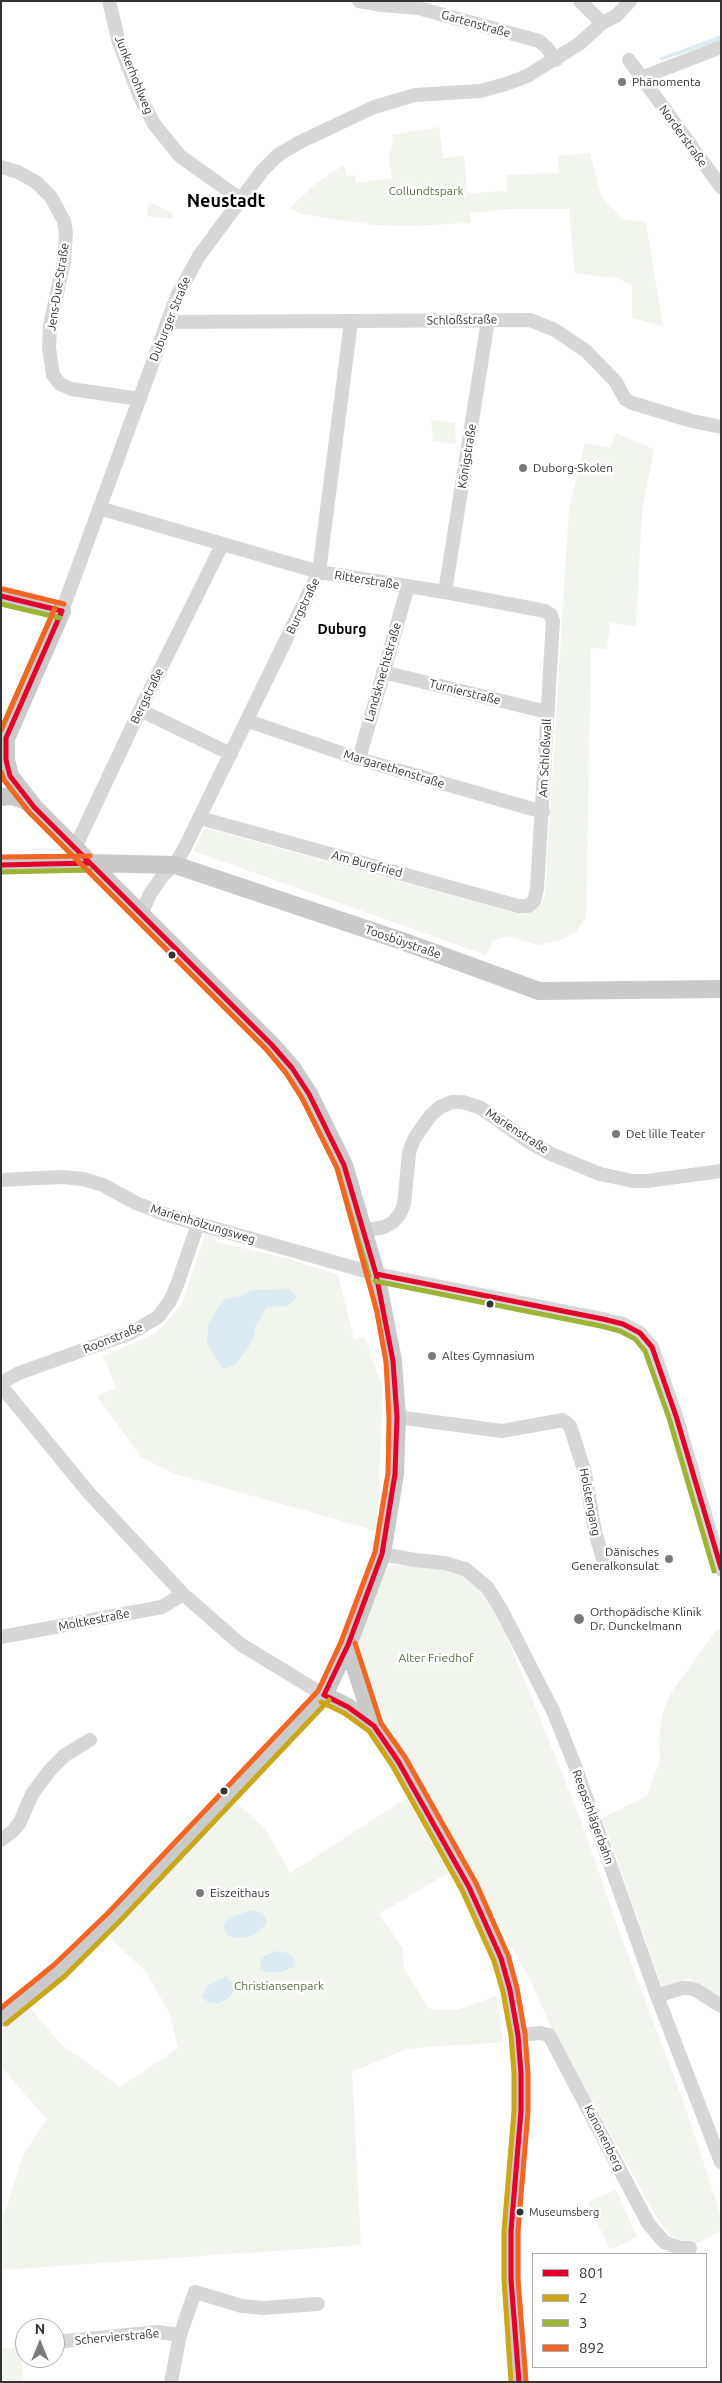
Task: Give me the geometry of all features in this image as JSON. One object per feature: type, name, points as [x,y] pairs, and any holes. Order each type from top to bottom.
[{"type":"main road","points":[[1,596],[62,611]]},
{"type":"main road","name":"Duburger Straße","points":[[4,744],[62,611]]},
{"type":"main road","points":[[1,2018],[60,1970],[114,1917],[324,1695],[348,1645],[382,1554],[395,1474],[397,1417],[393,1361],[376,1274],[344,1164],[309,1094],[292,1068],[264,1038],[34,807],[10,776],[4,744]]},
{"type":"main road","points":[[1,797],[12,796],[24,800],[34,807]]},
{"type":"main road","name":"Toosbüystraße","points":[[1,865],[90,863],[175,865],[412,944],[539,991],[721,989]]},
{"type":"main road","points":[[348,1645],[374,1726],[403,1769],[469,1887],[489,1929],[510,1990],[522,2073],[521,2111],[512,2196],[511,2279],[519,2382]]},
{"type":"main road","points":[[324,1695],[348,1707],[374,1726]]},
{"type":"street","name":"Junkerhohlweg","points":[[109,1],[119,43],[140,97],[154,124],[180,156],[240,200]]},
{"type":"street","name":"Gartenstraße","points":[[359,1],[382,6],[418,8],[532,39],[547,48],[556,60]]},
{"type":"street","points":[[580,1],[602,22]]},
{"type":"street","name":"Duburger Straße","points":[[62,611],[167,322],[186,276],[240,200],[278,155],[300,142],[374,107],[415,95],[480,90],[506,84],[556,60],[579,44],[602,22],[616,16],[630,1]]},
{"type":"street","points":[[641,78],[721,47]]},
{"type":"street","name":"Norderstraße","points":[[629,60],[721,187]]},
{"type":"street","name":"Jens-Due-Straße","points":[[1,167],[18,172],[36,182],[51,197],[64,221],[66,233],[65,253],[50,324],[49,348],[53,375],[60,384],[71,388],[140,399]]},
{"type":"street","name":"Schloßstraße","points":[[167,322],[350,322],[522,318],[542,323],[586,351],[607,372],[625,399],[632,403],[667,414],[721,426]]},
{"type":"street","name":"Königstraße","points":[[445,592],[488,320]]},
{"type":"street","name":"Burgstraße","points":[[141,915],[150,894],[164,874],[175,865],[200,818],[320,572],[350,322]]},
{"type":"street","name":"Ritterstraße","points":[[99,508],[320,572],[445,592],[545,611],[551,615]]},
{"type":"street","name":"Bergstraße","points":[[75,848],[140,710],[222,545]]},
{"type":"street","name":"Landsknechtstraße","points":[[359,759],[408,586]]},
{"type":"street","name":"Am Schloßwall","points":[[534,901],[537,889],[542,812],[553,621],[551,615]]},
{"type":"street","name":"Turnierstraße","points":[[383,672],[547,712]]},
{"type":"street","points":[[140,710],[231,754]]},
{"type":"street","name":"Margarethenstraße","points":[[248,721],[359,759],[542,812]]},
{"type":"street","name":"Am Burgfried","points":[[200,818],[518,906],[528,906],[534,901]]},
{"type":"street","name":"Marienstraße","points":[[364,1231],[384,1227],[393,1222],[400,1214],[404,1204],[409,1153],[414,1139],[430,1116],[440,1107],[452,1102],[463,1102],[481,1108],[529,1142],[593,1172],[619,1179],[647,1181],[721,1171]]},
{"type":"street","name":"Marienhölzungsweg","points":[[1,1180],[62,1177],[83,1179],[103,1185],[136,1203],[198,1224],[286,1247],[376,1274],[603,1319],[623,1324],[640,1333],[652,1347],[676,1416],[721,1569]]},
{"type":"street","name":"Roonstraße","points":[[1,1385],[19,1373],[131,1333],[158,1317],[170,1301],[177,1285],[198,1224]]},
{"type":"street","points":[[1,1385],[89,1493],[183,1594],[240,1644],[324,1695]]},
{"type":"street","name":"Holstengang","points":[[397,1417],[502,1431],[563,1420],[570,1426],[585,1473],[595,1532],[603,1559]]},
{"type":"street","name":"Reepschlägerbahn","points":[[382,1554],[445,1563],[465,1569],[486,1587],[501,1610],[553,1711],[574,1763],[657,1996],[721,2162]]},
{"type":"street","name":"Moltkestraße","points":[[1,1637],[162,1607],[183,1594]]},
{"type":"street","points":[[1,1840],[13,1831],[20,1822],[32,1794],[50,1770],[65,1755],[90,1740]]},
{"type":"street","points":[[657,1996],[682,1988],[689,1988],[696,1990],[721,2006]]},
{"type":"street","name":"Kanonenberg","points":[[518,2035],[540,2033],[549,2035],[648,2223],[664,2242],[679,2248],[690,2248]]},
{"type":"street","points":[[171,2382],[180,2335],[195,2292],[242,2306],[264,2308],[318,2304]]},
{"type":"street","name":"Schervierstraße","points":[[65,2341],[158,2332],[180,2335]]},
{"type":"green space","name":"Collundtspark","points":[[439,127],[443,158],[464,156],[467,193],[507,191],[507,175],[559,173],[558,156],[590,153],[602,198],[625,220],[646,222],[663,326],[632,318],[632,285],[616,278],[575,273],[569,209],[508,209],[470,213],[470,223],[409,226],[374,225],[300,214],[290,208],[315,184],[344,165],[346,176],[355,175],[356,183],[392,178],[389,158],[393,140],[391,135]]},
{"type":"green space","points":[[149,202],[173,213],[172,219],[147,216]]},
{"type":"green space","points":[[431,420],[455,423],[456,444],[433,441]]},
{"type":"green space","points":[[616,433],[654,449],[642,511],[636,626],[610,623],[607,649],[591,648],[586,917],[576,932],[559,941],[538,945],[507,936],[493,941],[486,955],[193,851],[205,828],[515,913],[530,912],[542,904],[545,894],[569,509],[585,443],[610,448]]},
{"type":"green space","points":[[206,1232],[215,1234],[216,1242],[286,1258],[338,1275],[354,1339],[364,1337],[383,1386],[377,1531],[175,1474],[141,1457],[97,1396],[116,1388],[103,1356],[156,1333],[182,1304]]},
{"type":"green space","name":"Alter Friedhof","points":[[441,1565],[463,1571],[484,1592],[497,1612],[582,1823],[615,1920],[685,2106],[721,2216],[721,2230],[705,2240],[693,2244],[682,2242],[671,2236],[661,2225],[552,2029],[532,1984],[369,1690],[359,1661],[360,1636],[388,1566]]},
{"type":"green space","points":[[721,1627],[721,1999],[689,1978],[662,1987],[602,1818],[647,1796],[660,1761],[659,1738],[662,1716],[670,1694],[716,1631]]},
{"type":"green space","name":"Christiansenpark","points":[[407,1798],[448,1873],[379,1914],[402,1947],[404,1969],[429,2009],[457,2010],[496,1996],[503,2042],[406,2049],[352,2072],[361,2245],[1,2270],[1,2224],[24,2153],[47,2119],[1,2067],[1,2030],[29,2007],[61,2044],[120,2087],[178,2048],[170,2014],[146,1972],[109,1937],[234,1800],[266,1830],[290,1873]]},
{"type":"green space","points":[[616,2190],[637,2237],[610,2250],[588,2202]]},
{"type":"green space","points":[[15,2347],[15,2368],[23,2368],[23,2382],[1,2382],[1,2348]]},
{"type":"shaded area","points":[[721,35],[721,40],[661,61],[659,58]]},
{"type":"shaded area","points":[[289,1289],[297,1296],[288,1306],[267,1307],[255,1327],[255,1333],[248,1348],[237,1363],[223,1370],[207,1343],[208,1326],[225,1299],[240,1296],[252,1290]]},
{"type":"shaded area","points":[[253,1910],[261,1912],[266,1917],[266,1924],[260,1931],[249,1937],[235,1938],[227,1935],[223,1925],[230,1917]]},
{"type":"shaded area","points":[[275,1951],[287,1953],[294,1957],[295,1966],[282,1972],[269,1973],[260,1970],[261,1958]]},
{"type":"shaded area","points":[[226,1976],[235,1986],[230,1997],[218,2004],[207,2002],[202,1996],[207,1986]]},
{"type":"transit line","name":"892","points":[[3,589],[64,604]]},
{"type":"transit line","name":"801","points":[[1,596],[62,611]]},
{"type":"transit line","name":"3","points":[[1,604],[60,618]]},
{"type":"transit line","name":"3","points":[[1,730],[55,608]]},
{"type":"transit line","name":"892","points":[[1,730],[55,608]]},
{"type":"transit line","name":"801","points":[[62,611],[6,738],[6,760],[10,776],[34,807],[271,1044],[292,1068],[309,1094],[344,1165],[376,1274],[393,1361],[397,1417],[395,1474],[382,1554],[348,1645],[324,1695],[348,1707],[374,1726],[398,1761],[469,1887],[501,1958],[510,1990],[518,2035],[521,2073],[521,2111],[511,2231],[511,2279],[519,2382]]},
{"type":"transit line","name":"3","points":[[1,772],[4,780],[29,812],[266,1049],[286,1073],[302,1098],[337,1168],[369,1276]]},
{"type":"transit line","name":"892","points":[[1,772],[4,780],[29,812],[266,1049],[286,1073],[302,1098],[337,1168],[377,1312],[386,1362],[389,1417],[388,1473],[375,1552],[341,1642],[318,1691],[109,1912],[55,1964],[1,2008]]},
{"type":"transit line","name":"892","points":[[1,857],[90,856]]},
{"type":"transit line","name":"801","points":[[1,865],[90,863]]},
{"type":"transit line","name":"3","points":[[1,872],[90,870]]},
{"type":"transit line","name":"801","points":[[376,1274],[603,1319],[623,1324],[640,1333],[652,1347],[676,1416],[721,1568]]},
{"type":"transit line","name":"3","points":[[375,1281],[601,1326],[620,1331],[635,1339],[645,1351],[669,1418],[714,1571]]},
{"type":"transit line","name":"892","points":[[355,1643],[381,1723],[405,1757],[476,1883],[508,1955],[517,1988],[525,2034],[528,2073],[528,2112],[518,2231],[518,2279],[526,2381]]},
{"type":"transit line","name":"2","points":[[6,2024],[65,1976],[119,1922],[329,1700]]},
{"type":"transit line","name":"2","points":[[321,1702],[344,1713],[369,1731],[392,1765],[462,1890],[494,1961],[503,1992],[511,2036],[514,2073],[514,2111],[504,2231],[504,2280],[511,2382]]},
{"type":"place","name":"Phänomenta","points":[[622,82]]},
{"type":"place","name":"Duborg-Skolen","points":[[523,468]]},
{"type":"place","name":"Det lille Teater","points":[[616,1134]]},
{"type":"place","name":"Altes Gymnasium","points":[[432,1356]]},
{"type":"place","name":"Dänisches Generalkonsulat","points":[[669,1559]]},
{"type":"place","name":"Orthopädische Klinik Dr. Dunckelmann","points":[[579,1619]]},
{"type":"place","name":"Eiszeithaus","points":[[200,1893]]},
{"type":"place","name":"Museumsberg","points":[[520,2212]]},
{"type":"district","name":"Neustadt","points":[[226,201]]},
{"type":"district","name":"Duburg","points":[[342,629]]}]
